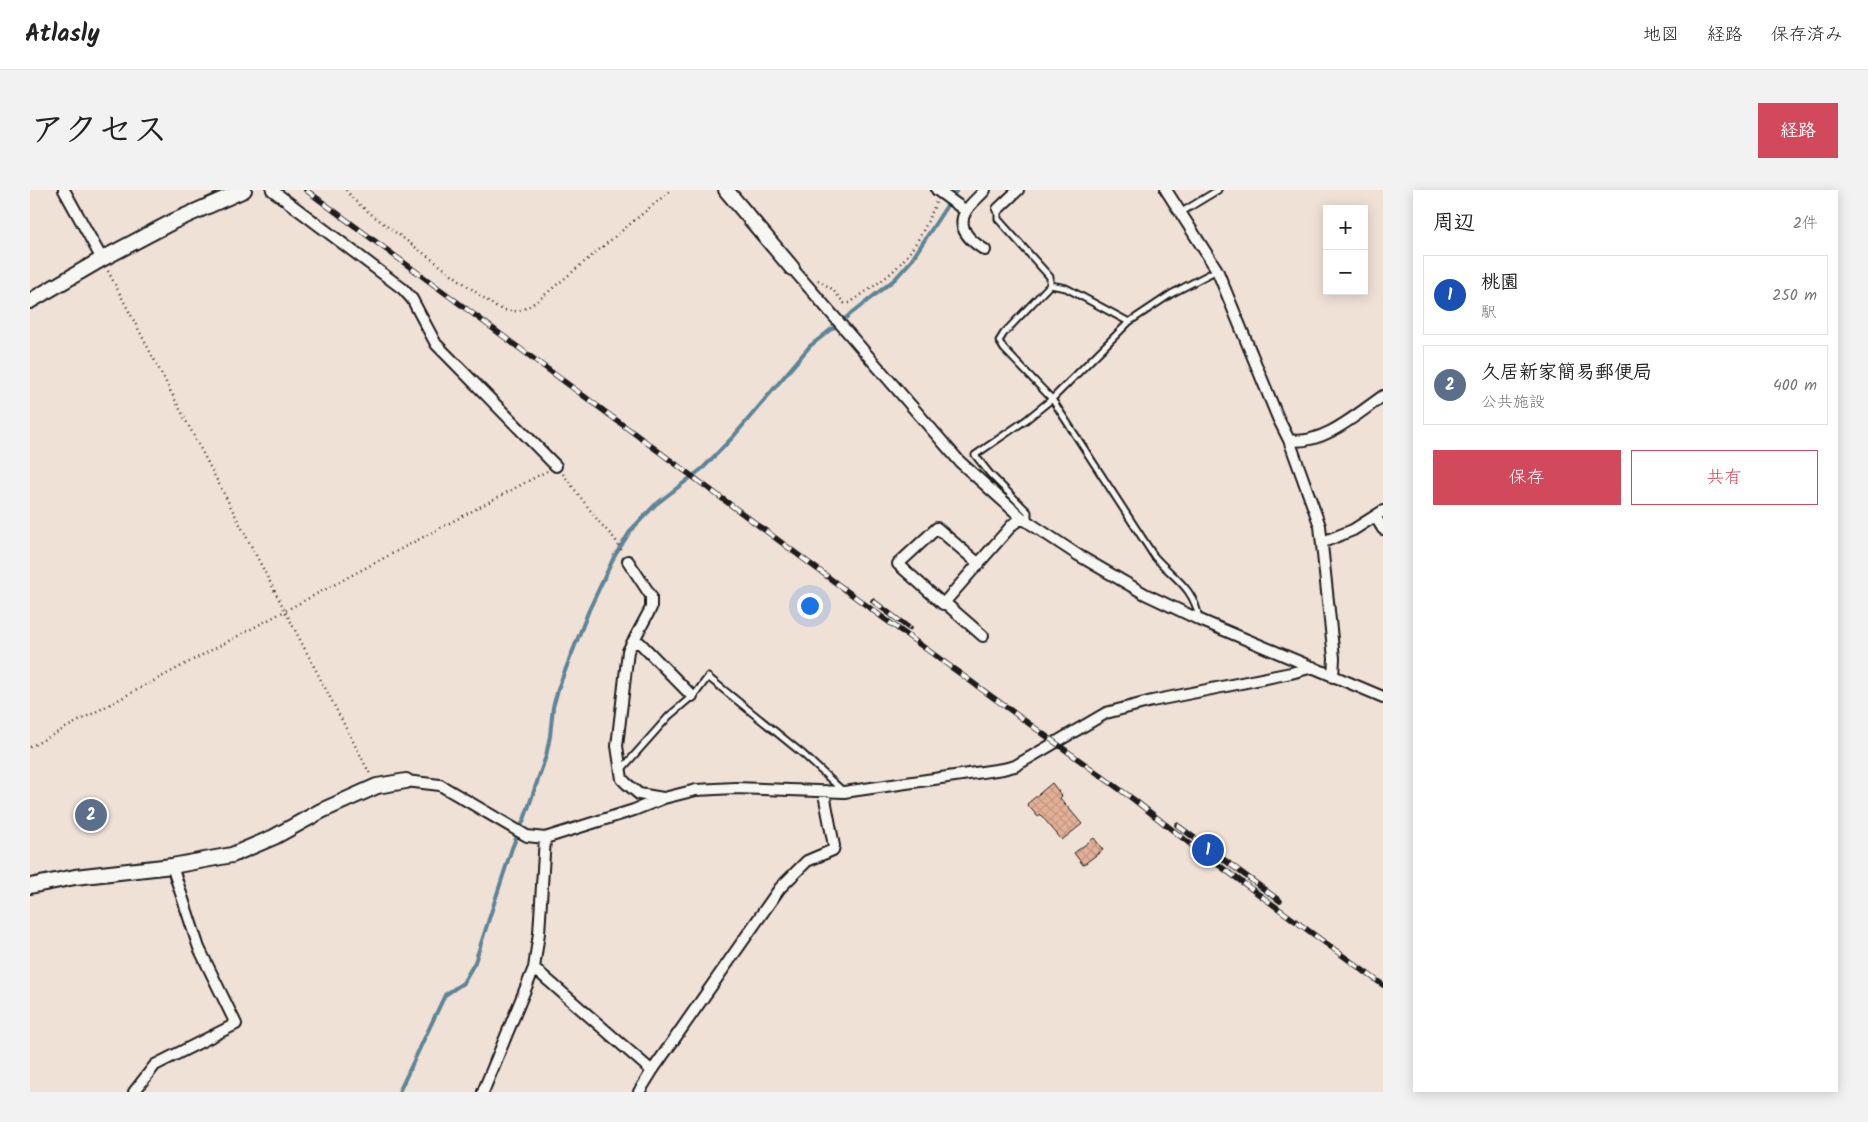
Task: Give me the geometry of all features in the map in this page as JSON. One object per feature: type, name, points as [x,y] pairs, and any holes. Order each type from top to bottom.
[{"type":"street","points":[[64,190],[102,260]]},
{"type":"street","points":[[30,301],[174,221],[244,190]]},
{"type":"street","points":[[272,190],[404,289],[412,299],[436,344],[556,466]]},
{"type":"street","points":[[726,190],[929,428],[960,462],[1025,520],[1078,555],[1144,594],[1200,620],[1383,697]]},
{"type":"street","points":[[985,190],[964,210],[962,220],[965,232],[976,245],[985,250]]},
{"type":"street","points":[[998,209],[1018,190]]},
{"type":"street","points":[[1166,190],[1217,270],[1278,418],[1289,440],[1318,519],[1323,542],[1334,658],[1333,677]]},
{"type":"street","points":[[940,192],[964,210]]},
{"type":"street","points":[[1289,440],[1297,442],[1327,434],[1383,396]]},
{"type":"street","points":[[1323,542],[1353,530],[1379,513],[1383,529]]},
{"type":"street","points":[[944,602],[1013,524],[1025,520]]},
{"type":"street","points":[[979,564],[937,528],[898,564],[983,636]]},
{"type":"street","points":[[628,561],[651,596],[652,602],[651,608],[628,651],[617,746],[622,779],[640,794],[664,798]]},
{"type":"street","points":[[632,643],[640,643],[692,696]]},
{"type":"street","points":[[30,886],[75,877],[172,866],[213,859],[250,849],[321,811],[377,786],[406,780],[440,785],[527,836],[545,838],[634,810],[664,798],[710,788],[844,792],[976,773],[1015,766],[1106,713],[1152,701],[1313,667]]},
{"type":"street","points":[[640,1092],[652,1071],[780,888],[807,861],[833,850],[834,846],[825,791]]},
{"type":"street","points":[[484,1092],[534,968],[539,933],[545,838]]},
{"type":"street","points":[[134,1092],[155,1065],[236,1024],[199,948],[172,866]]},
{"type":"street","points":[[534,968],[652,1071]]},
{"type":"lane","points":[[1180,213],[1218,190]]},
{"type":"lane","points":[[998,209],[998,219],[1004,228],[1050,277],[1050,285],[1004,333],[1000,341],[1004,349],[1052,399],[1154,556],[1163,567],[1184,584],[1197,605],[1200,620]]},
{"type":"lane","points":[[1025,520],[1028,512],[990,474],[975,455],[1026,420],[1052,399],[1129,322],[1171,294],[1217,270]]},
{"type":"lane","points":[[1050,285],[1066,288],[1129,322]]},
{"type":"lane","points":[[621,770],[669,716],[692,696],[708,677],[804,754],[844,792]]},
{"type":"path","points":[[346,190],[372,216],[496,307],[516,312],[526,309],[540,298],[671,190]]},
{"type":"path","points":[[817,280],[832,289],[844,303],[850,302],[891,273],[911,251],[929,220],[940,192]]},
{"type":"path","points":[[102,260],[377,786]]},
{"type":"path","points":[[30,747],[556,466],[599,522],[615,539],[628,561]]},
{"type":"building","points":[[1052,783],[1062,796],[1060,798],[1082,824],[1062,840],[1040,814],[1038,817],[1027,804]]},
{"type":"building","points":[[1094,838],[1103,850],[1083,865],[1074,853]]},
{"type":"waterway","points":[[399,1092],[445,995],[463,983],[475,962],[512,848],[546,756],[553,707],[559,686],[589,610],[614,557],[631,530],[655,505],[703,468],[733,437],[810,346],[895,279],[911,261],[957,190]]},
{"type":"railway","points":[[306,190],[1383,985]]},
{"type":"railway","points":[[873,601],[909,628]]},
{"type":"railway","points":[[1177,825],[1280,901]]},
{"type":"place","name":"久居新家簡易郵便局","points":[[91,815]]},
{"type":"place","name":"桃園","points":[[1208,850]]}]
